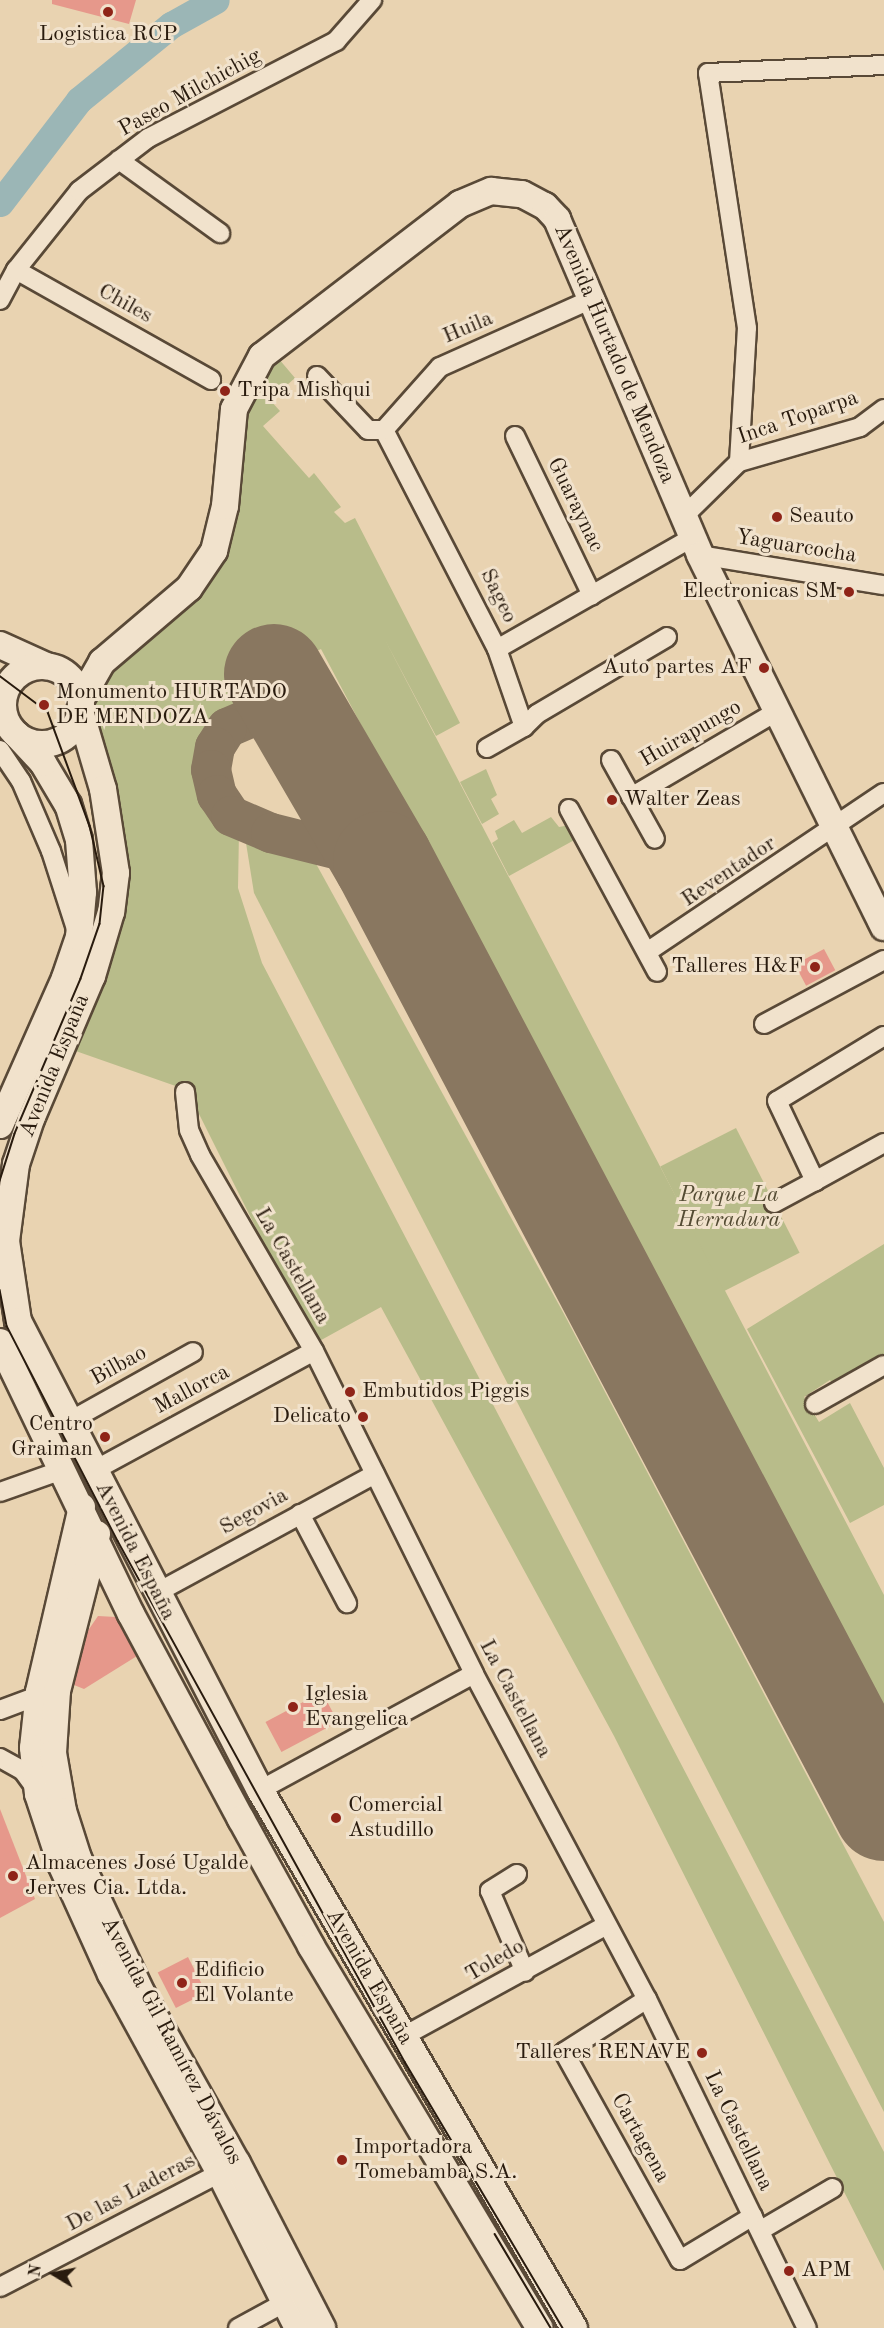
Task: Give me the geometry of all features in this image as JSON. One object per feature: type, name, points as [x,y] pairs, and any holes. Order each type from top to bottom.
[{"type":"main road","name":"Avenida Hurtado de Mendoza","points":[[80,705],[94,671],[116,649],[189,588],[213,551],[225,506],[234,409],[262,356],[460,204],[477,194],[499,191],[522,194],[545,206],[557,219],[692,536],[776,712],[884,927]]},
{"type":"main road","points":[[0,645],[50,667],[75,683],[80,705],[73,728],[54,742],[32,743],[6,731],[3,706],[8,685],[24,670],[50,667]]},
{"type":"main road","name":"Avenida Hurtado de Mendoza","points":[[50,667],[116,649]]},
{"type":"main road","name":"Avenida España","points":[[80,705],[114,842],[111,912],[92,976],[31,1119],[16,1164],[6,1241],[18,1321],[93,1471],[260,1790],[574,2328]]},
{"type":"main road","name":"Avenida España","points":[[0,1125],[79,937],[83,892],[74,821],[53,777],[6,731]]},
{"type":"main road","name":"Avenida España","points":[[0,1342],[82,1506],[131,1614],[307,1939],[540,2328]]},
{"type":"main road","name":"Avenida Gil Ramírez Dávalos","points":[[106,1496],[74,1623],[48,1692],[53,1753],[63,1811],[86,1876],[149,2026],[298,2328]]},
{"type":"main road","name":"Avenida Gil Ramírez Dávalos","points":[[82,1506],[48,1692],[33,1748],[38,1794],[79,1906],[322,2328]]},
{"type":"main road","points":[[74,1623],[83,1609],[101,1602],[131,1614]]},
{"type":"street","name":"Paseo Milchichig","points":[[0,300],[16,270],[79,191],[147,138],[336,40],[372,0]]},
{"type":"street","points":[[739,462],[747,328],[708,73],[884,65]]},
{"type":"street","points":[[119,160],[220,233]]},
{"type":"street","name":"Chiles","points":[[16,270],[211,380]]},
{"type":"street","name":"Huila","points":[[384,430],[440,367],[592,299]]},
{"type":"street","points":[[317,376],[368,430],[384,430]]},
{"type":"street","name":"Inca Toparpa","points":[[692,536],[739,462],[860,427],[880,412]]},
{"type":"street","name":"Sageo","points":[[384,430],[497,649],[692,536]]},
{"type":"street","name":"Guaraynac","points":[[515,435],[592,595]]},
{"type":"street","name":"Yaguarcocha","points":[[692,536],[884,585]]},
{"type":"street","points":[[487,747],[524,727],[537,714],[667,636]]},
{"type":"street","points":[[497,649],[524,727]]},
{"type":"street","name":"Huirapungo","points":[[631,798],[776,712]]},
{"type":"street","points":[[6,731],[21,781],[51,851],[79,937]]},
{"type":"street","name":"Huirapungo","points":[[611,760],[655,839]]},
{"type":"street","name":"Reventador","points":[[647,952],[835,830],[884,794]]},
{"type":"street","points":[[569,809],[657,972]]},
{"type":"street","points":[[764,1024],[884,960]]},
{"type":"street","points":[[815,1181],[777,1101],[884,1036]]},
{"type":"street","name":"La Castellana","points":[[185,1092],[189,1130],[200,1155],[314,1351],[474,1674],[647,1999],[807,2328]]},
{"type":"street","points":[[774,1203],[884,1143]]},
{"type":"street","name":"Mallorca","points":[[93,1471],[314,1351]]},
{"type":"street","name":"Bilbao","points":[[68,1422],[193,1352]]},
{"type":"street","points":[[815,1404],[884,1365]]},
{"type":"street","points":[[0,1492],[62,1470]]},
{"type":"street","name":"Segovia","points":[[156,1593],[375,1474]]},
{"type":"street","points":[[300,1514],[347,1603]]},
{"type":"street","points":[[260,1790],[474,1674]]},
{"type":"street","points":[[0,1710],[48,1692]]},
{"type":"street","points":[[0,1758],[23,1771],[38,1794]]},
{"type":"street","points":[[517,1874],[490,1891],[525,1972]]},
{"type":"street","name":"Toledo","points":[[404,2036],[525,1972],[607,1925]]},
{"type":"street","name":"Cartagena","points":[[647,1999],[564,2052],[680,2260],[757,2223]]},
{"type":"street","name":"De las Laderas","points":[[0,2287],[220,2173]]},
{"type":"street","points":[[757,2223],[833,2188]]},
{"type":"street","points":[[238,2328],[285,2303]]},
{"type":"green space","points":[[273,352],[295,378],[270,400],[280,411],[263,426],[309,478],[314,473],[341,507],[334,512],[345,523],[355,518],[460,723],[436,736],[384,638],[884,1595],[884,1715],[321,649],[232,690],[237,704],[218,723],[208,769],[213,796],[239,831],[238,888],[262,963],[884,2152],[884,2271],[614,1736],[381,1307],[314,1344],[187,1090],[70,1049],[111,940],[91,729],[97,683],[191,591],[239,429]]},
{"type":"green space","points":[[486,769],[497,795],[491,799],[499,814],[482,824],[460,782]]},
{"type":"green space","points":[[551,817],[559,827],[570,825],[578,838],[509,876],[492,843],[498,839],[495,831],[514,820],[522,833]]},
{"type":"green space","points":[[257,833],[309,851],[564,1314],[884,1922],[884,2112],[254,893],[246,843]]},
{"type":"green space","name":"Parque La Herradura","points":[[736,1128],[800,1253],[724,1291],[660,1167]]},
{"type":"green space","points":[[884,1244],[884,1355],[834,1386],[830,1380],[804,1397],[819,1422],[850,1403],[884,1468],[884,1505],[850,1523],[747,1329]]},
{"type":"building","name":"Logistica RCP","points":[[52,0],[136,0],[129,24],[52,4]]},
{"type":"building","name":"Talleres H&F","points":[[824,949],[835,970],[806,986],[795,964]]},
{"type":"building","points":[[98,1616],[116,1617],[137,1656],[84,1689],[74,1685],[87,1632]]},
{"type":"building","points":[[322,1692],[338,1722],[281,1752],[265,1722]]},
{"type":"building","name":"Almacenes José Ugalde Jerves Cia. Ltda.","points":[[0,1809],[35,1899],[0,1918]]},
{"type":"building","name":"Edificio El Volante","points":[[188,1957],[206,1993],[176,2008],[158,1972]]},
{"type":"waterway","points":[[0,203],[79,100],[171,25],[216,0]]},
{"type":"taxiway","points":[[290,701],[227,728],[215,747],[211,770],[217,795],[231,816],[271,833],[383,861]]},
{"type":"runway","points":[[274,674],[383,861],[884,1811]]},
{"type":"tram line","points":[[0,676],[48,712],[90,826],[104,886],[100,924],[81,979],[15,1134],[0,1181]]},
{"type":"tram line","points":[[0,1290],[7,1326],[118,1541],[405,2062],[563,2328]]},
{"type":"tram line","points":[[495,2234],[551,2328]]},
{"type":"place","name":"Logistica RCP","points":[[108,12]]},
{"type":"place","name":"Tripa Mishqui","points":[[225,391]]},
{"type":"place","name":"Seauto","points":[[777,517]]},
{"type":"place","name":"Electronicas SM","points":[[849,592]]},
{"type":"place","name":"Auto partes AF","points":[[764,668]]},
{"type":"place","name":"Monumento HURTADO DE MENDOZA","points":[[44,705]]},
{"type":"place","name":"Walter Zeas","points":[[612,800]]},
{"type":"place","name":"Talleres H&F","points":[[815,967]]},
{"type":"place","name":"Embutidos Piggis","points":[[350,1392]]},
{"type":"place","name":"Delicato","points":[[363,1417]]},
{"type":"place","name":"Centro Graiman","points":[[105,1437]]},
{"type":"place","name":"Iglesia Evangelica","points":[[293,1707]]},
{"type":"place","name":"Comercial Astudillo","points":[[336,1818]]},
{"type":"place","name":"Almacenes José Ugalde Jerves Cia. Ltda.","points":[[13,1876]]},
{"type":"place","name":"Edificio El Volante","points":[[182,1983]]},
{"type":"place","name":"Talleres RENAVE","points":[[702,2053]]},
{"type":"place","name":"Importadora Tomebamba S.A.","points":[[342,2160]]},
{"type":"place","name":"APM","points":[[789,2271]]}]
